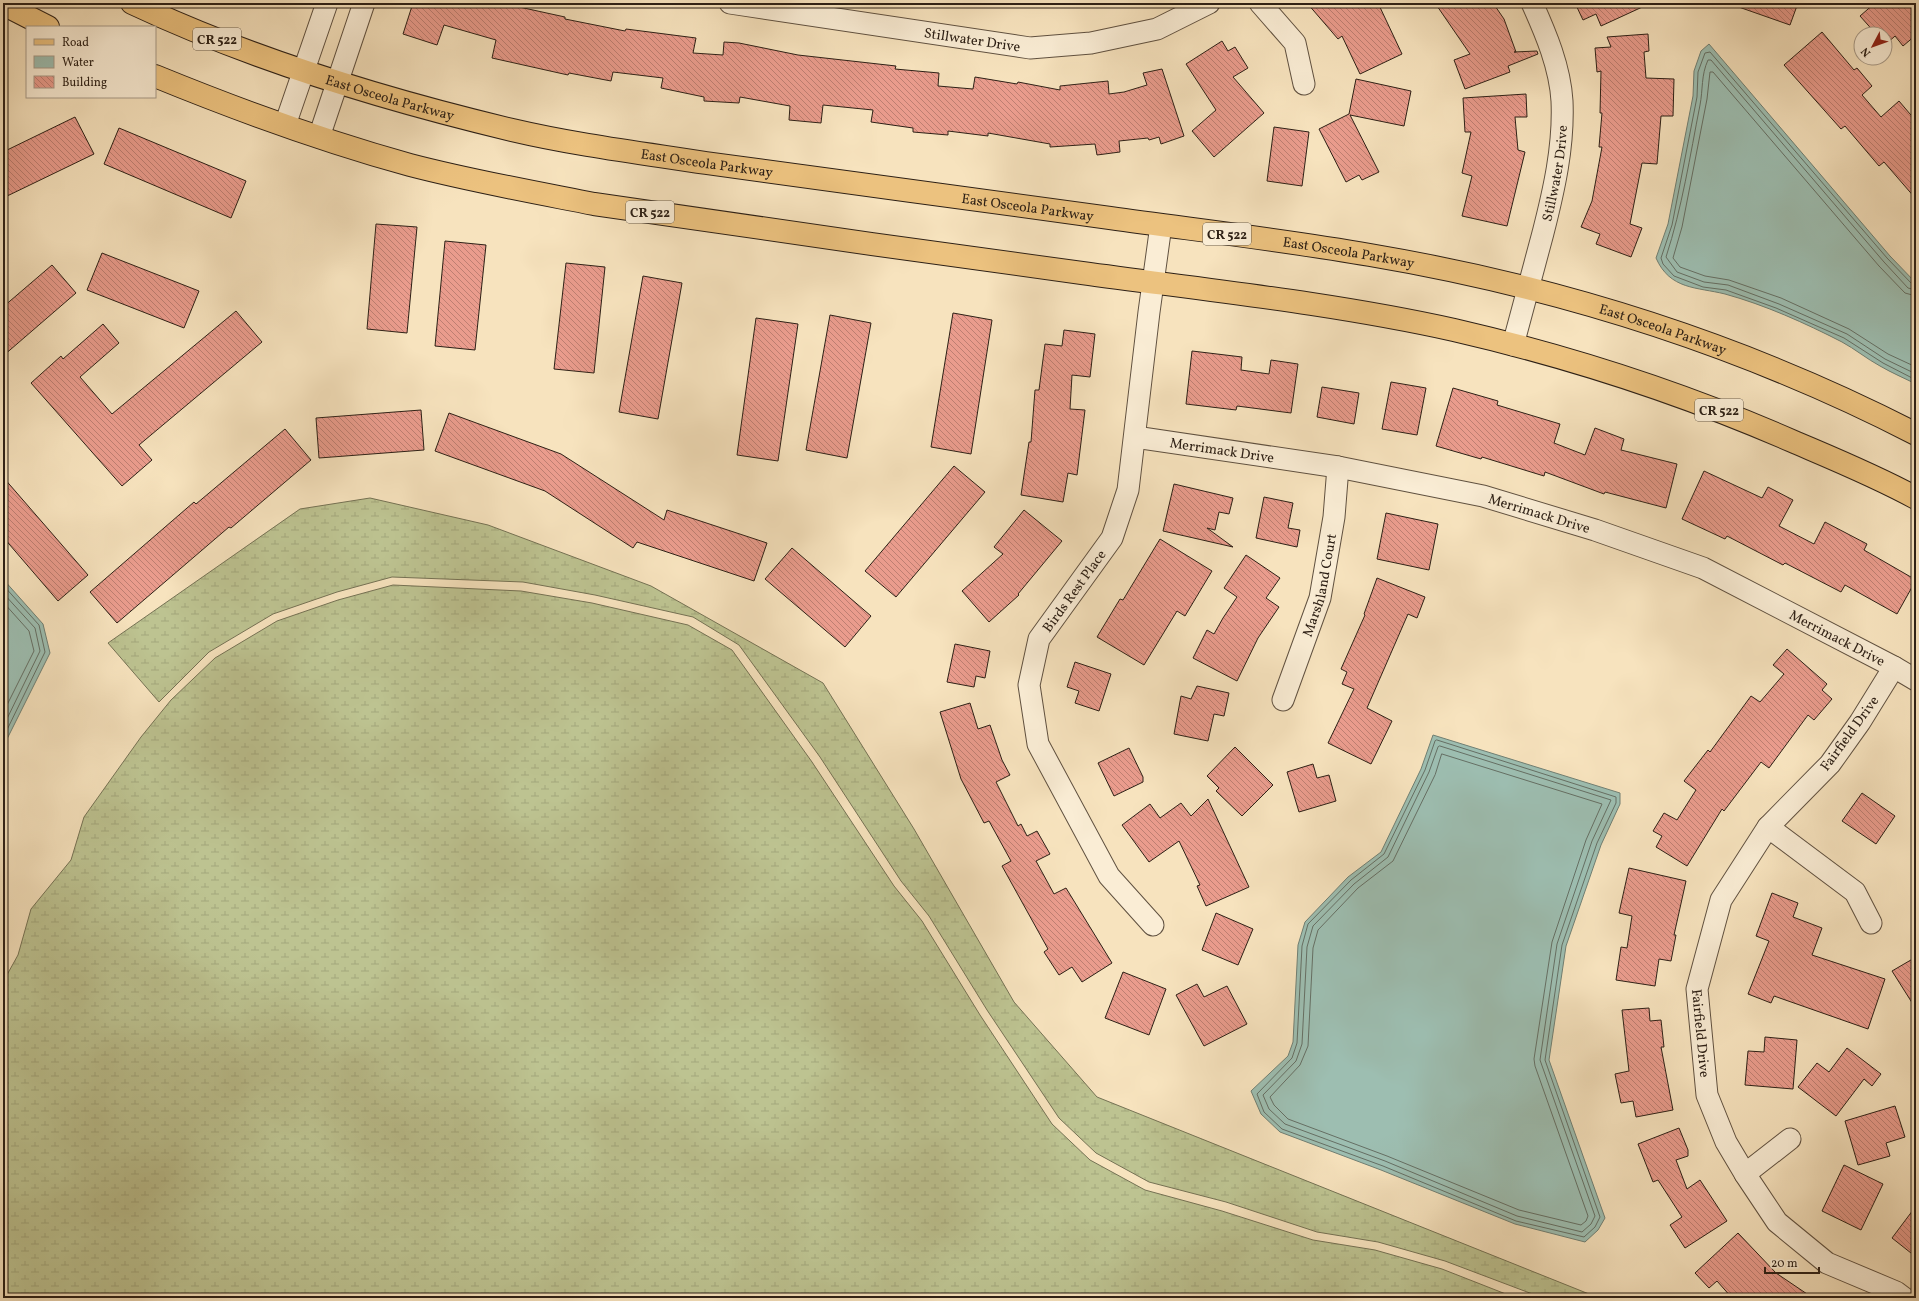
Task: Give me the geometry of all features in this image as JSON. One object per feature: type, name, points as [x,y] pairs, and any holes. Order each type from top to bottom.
[{"type":"main road","name":"East Osceola Parkway","points":[[132,3],[230,44],[303,72],[513,130],[598,146],[1370,255],[1455,271],[1528,288],[1670,330],[1757,363],[1829,393],[1916,434]]},
{"type":"main road","points":[[3,4],[46,26]]},
{"type":"main road","name":"CR 522","points":[[156,76],[212,99],[319,137],[411,165],[492,184],[594,204],[1317,306],[1392,318],[1452,330],[1589,366],[1663,389],[1812,449],[1916,498]]},
{"type":"street","points":[[285,125],[327,3]]},
{"type":"street","points":[[319,137],[364,3]]},
{"type":"street","name":"Stillwater Drive","points":[[736,4],[1030,48],[1091,43],[1158,29],[1209,3]]},
{"type":"street","points":[[1260,3],[1295,43],[1304,84]]},
{"type":"street","name":"Stillwater Drive","points":[[1513,345],[1556,183],[1561,142],[1562,100],[1557,72],[1548,38],[1532,3]]},
{"type":"street","name":"Birds Rest Place","points":[[1153,925],[1110,876],[1038,744],[1029,685],[1039,639],[1112,538],[1128,490],[1161,225]]},
{"type":"street","name":"Merrimack Drive","points":[[1135,436],[1338,467],[1483,496],[1595,530],[1703,568],[1894,667],[1916,680]]},
{"type":"street","name":"Marshland Court","points":[[1283,700],[1320,598],[1334,517],[1338,467]]},
{"type":"street","name":"Fairfield Drive","points":[[1894,667],[1860,722],[1830,764],[1768,827],[1721,900],[1697,989],[1707,1095],[1726,1142],[1777,1222],[1827,1263],[1896,1292],[1904,1298]]},
{"type":"street","points":[[1768,827],[1855,892],[1871,923]]},
{"type":"street","points":[[1745,1174],[1790,1139]]},
{"type":"green space","points":[[370,498],[488,525],[651,586],[823,683],[914,829],[1014,1002],[1097,1097],[1599,1298],[1543,1298],[1445,1261],[1378,1242],[1317,1232],[1226,1202],[1149,1182],[1096,1153],[1059,1118],[987,1010],[929,916],[901,881],[820,757],[739,645],[693,617],[595,595],[523,582],[392,577],[337,592],[273,614],[209,652],[159,702],[108,643],[300,509]]},
{"type":"green space","points":[[393,585],[521,591],[592,603],[688,625],[732,650],[812,762],[894,886],[922,921],[980,1015],[1052,1124],[1090,1160],[1145,1190],[1222,1211],[1313,1240],[1375,1250],[1442,1269],[1516,1298],[3,1298],[3,982],[18,955],[31,909],[71,860],[84,817],[141,737],[171,700],[215,658],[277,621],[338,600]]},
{"type":"water","points":[[1709,44],[1890,256],[1916,283],[1916,384],[1880,366],[1842,342],[1799,321],[1740,298],[1695,288],[1677,282],[1662,268],[1656,258],[1668,224],[1693,96],[1694,71],[1701,51]]},
{"type":"water","points":[[3,579],[43,624],[50,653],[3,747]]},
{"type":"water","points":[[1433,735],[1620,793],[1620,804],[1601,845],[1566,946],[1549,1060],[1605,1218],[1598,1230],[1585,1242],[1515,1224],[1381,1170],[1280,1132],[1261,1114],[1251,1091],[1288,1056],[1293,1042],[1298,945],[1305,922],[1348,877],[1381,852],[1421,769]]},
{"type":"building","points":[[413,3],[501,3],[565,17],[565,19],[625,31],[626,29],[696,38],[693,53],[723,55],[724,42],[739,43],[798,55],[896,66],[895,69],[939,73],[938,86],[973,89],[975,77],[1017,84],[1018,82],[1060,90],[1060,86],[1108,81],[1109,94],[1124,92],[1147,85],[1143,73],[1162,69],[1184,136],[1161,144],[1159,137],[1149,140],[1148,138],[1119,141],[1120,152],[1097,155],[1095,144],[1050,147],[1050,144],[988,133],[988,136],[948,131],[948,135],[913,132],[913,128],[871,122],[873,110],[823,105],[821,123],[789,120],[790,106],[740,97],[739,103],[704,101],[704,97],[661,88],[663,78],[613,72],[611,81],[569,73],[568,75],[492,58],[496,40],[444,25],[437,45],[403,34]]},
{"type":"building","points":[[1307,3],[1378,3],[1402,54],[1360,74],[1342,36],[1338,39]]},
{"type":"building","points":[[1435,3],[1493,3],[1504,19],[1516,52],[1537,51],[1538,54],[1508,66],[1510,72],[1465,89],[1454,60],[1470,54]]},
{"type":"building","points":[[1575,3],[1651,3],[1601,26],[1596,14],[1583,20]]},
{"type":"building","points":[[1733,3],[1798,3],[1790,25],[1733,5]]},
{"type":"building","points":[[1875,3],[1916,3],[1916,35],[1903,46],[1895,36],[1893,38],[1893,26],[1869,26],[1860,16]]},
{"type":"building","points":[[1822,32],[1854,70],[1857,68],[1872,86],[1862,95],[1881,117],[1899,101],[1916,121],[1916,199],[1884,162],[1879,166],[1845,126],[1841,129],[1784,65]]},
{"type":"building","points":[[1648,34],[1649,51],[1644,52],[1646,78],[1674,79],[1673,116],[1661,116],[1657,164],[1642,163],[1630,224],[1642,228],[1631,257],[1596,244],[1600,234],[1581,227],[1592,201],[1602,147],[1599,147],[1602,113],[1600,113],[1601,71],[1597,72],[1595,48],[1611,47],[1607,37]]},
{"type":"building","points":[[1222,41],[1228,51],[1235,47],[1248,68],[1233,77],[1264,113],[1214,157],[1192,131],[1216,110],[1186,64]]},
{"type":"building","points":[[1356,79],[1411,91],[1404,126],[1350,115],[1379,172],[1362,180],[1359,175],[1346,182],[1319,129],[1349,114]]},
{"type":"building","points":[[1526,94],[1527,117],[1515,117],[1518,150],[1525,152],[1507,226],[1462,216],[1472,176],[1462,173],[1471,132],[1465,132],[1463,98]]},
{"type":"building","points":[[75,117],[94,154],[3,198],[3,152]]},
{"type":"building","points":[[1274,127],[1309,132],[1302,186],[1267,181]]},
{"type":"building","points":[[119,128],[246,181],[231,218],[104,164]]},
{"type":"building","points":[[376,224],[417,227],[407,333],[367,329]]},
{"type":"building","points":[[445,241],[486,245],[475,350],[435,346]]},
{"type":"building","points":[[102,253],[199,291],[184,328],[87,290]]},
{"type":"building","points":[[566,263],[605,267],[594,373],[554,369]]},
{"type":"building","points":[[52,265],[76,293],[3,356],[3,307]]},
{"type":"building","points":[[643,276],[682,283],[658,419],[619,412]]},
{"type":"building","points":[[236,311],[262,342],[139,445],[152,460],[122,486],[31,383],[61,356],[63,359],[103,324],[119,343],[80,377],[112,414]]},
{"type":"building","points":[[953,313],[992,320],[971,454],[931,447]]},
{"type":"building","points":[[830,315],[871,323],[847,458],[806,450]]},
{"type":"building","points":[[756,318],[798,324],[778,461],[737,455]]},
{"type":"building","points":[[1064,330],[1095,334],[1090,377],[1072,375],[1070,409],[1085,410],[1077,475],[1068,473],[1063,502],[1021,495],[1029,442],[1031,442],[1035,390],[1039,390],[1045,344],[1062,346]]},
{"type":"building","points":[[1192,351],[1242,357],[1241,370],[1269,374],[1271,360],[1298,364],[1291,413],[1237,406],[1236,410],[1186,404]]},
{"type":"building","points":[[1391,382],[1426,388],[1417,435],[1382,429]]},
{"type":"building","points":[[1322,387],[1359,393],[1354,424],[1317,417]]},
{"type":"building","points":[[1453,388],[1498,401],[1497,405],[1560,424],[1554,443],[1585,455],[1595,428],[1624,439],[1621,450],[1677,464],[1666,508],[1605,492],[1604,494],[1545,472],[1544,476],[1482,457],[1481,459],[1436,446]]},
{"type":"building","points":[[421,410],[424,450],[319,458],[316,418]]},
{"type":"building","points":[[449,413],[561,454],[664,520],[667,510],[767,543],[754,581],[637,542],[633,548],[545,491],[435,451]]},
{"type":"building","points":[[285,429],[311,460],[231,528],[229,527],[117,623],[90,592],[194,502],[196,504]]},
{"type":"building","points":[[954,466],[985,492],[896,597],[865,571]]},
{"type":"building","points":[[1704,471],[1762,498],[1768,487],[1793,500],[1779,526],[1814,544],[1825,522],[1867,544],[1864,550],[1916,580],[1897,614],[1845,585],[1841,592],[1785,563],[1783,565],[1727,536],[1725,539],[1682,519]]},
{"type":"building","points":[[3,477],[88,575],[58,601],[3,537]]},
{"type":"building","points":[[1174,484],[1233,498],[1229,514],[1219,512],[1215,530],[1207,528],[1233,547],[1163,531]]},
{"type":"building","points":[[1264,497],[1293,503],[1288,528],[1300,530],[1297,547],[1256,538]]},
{"type":"building","points":[[1024,510],[1062,541],[1018,594],[1019,595],[989,622],[962,591],[1003,554],[994,547]]},
{"type":"building","points":[[1386,513],[1438,524],[1429,570],[1377,559]]},
{"type":"building","points":[[1160,539],[1212,571],[1185,616],[1177,611],[1144,665],[1097,637],[1120,599],[1123,600]]},
{"type":"building","points":[[792,548],[871,616],[845,647],[765,579]]},
{"type":"building","points":[[1246,555],[1280,578],[1266,598],[1279,607],[1258,638],[1237,681],[1193,658],[1207,630],[1214,634],[1237,597],[1224,588]]},
{"type":"building","points":[[1377,578],[1425,597],[1417,618],[1408,614],[1367,708],[1392,721],[1371,764],[1328,743],[1354,689],[1342,684],[1347,672],[1341,669],[1365,615],[1364,614]]},
{"type":"building","points":[[955,644],[990,651],[985,678],[976,676],[974,687],[947,682]]},
{"type":"building","points":[[1787,649],[1827,684],[1822,690],[1832,699],[1814,720],[1808,715],[1769,768],[1761,762],[1724,811],[1722,809],[1687,866],[1656,847],[1662,836],[1653,831],[1664,813],[1677,820],[1696,790],[1684,781],[1708,750],[1710,752],[1751,696],[1760,702],[1784,674],[1773,665]]},
{"type":"building","points":[[1075,662],[1111,674],[1099,711],[1075,703],[1079,691],[1067,687]]},
{"type":"building","points":[[1197,686],[1229,693],[1224,716],[1214,714],[1208,741],[1174,734],[1181,696],[1191,699]]},
{"type":"building","points":[[970,703],[978,729],[990,725],[1002,760],[1010,775],[996,782],[1018,826],[1021,824],[1027,836],[1037,831],[1050,854],[1036,861],[1054,894],[1066,888],[1112,963],[1082,982],[1072,967],[1059,975],[1044,952],[1048,949],[1002,866],[1011,861],[989,821],[984,823],[961,779],[940,712]]},
{"type":"building","points":[[1235,747],[1273,785],[1242,816],[1216,791],[1219,788],[1207,776]]},
{"type":"building","points":[[1129,748],[1143,777],[1143,782],[1114,796],[1098,763]]},
{"type":"building","points":[[1313,764],[1317,778],[1329,775],[1336,801],[1299,812],[1287,772]]},
{"type":"building","points":[[1862,793],[1895,816],[1876,844],[1842,821]]},
{"type":"building","points":[[1208,799],[1249,887],[1206,906],[1197,886],[1200,885],[1179,841],[1149,862],[1122,825],[1150,804],[1160,818],[1181,803],[1191,816]]},
{"type":"building","points":[[1629,868],[1686,881],[1674,935],[1676,935],[1671,961],[1659,959],[1655,986],[1616,980],[1621,947],[1627,948],[1632,916],[1619,913]]},
{"type":"building","points":[[1772,893],[1798,903],[1793,917],[1822,928],[1812,955],[1885,979],[1868,1029],[1774,996],[1771,1003],[1748,994],[1769,941],[1756,936]]},
{"type":"building","points":[[1216,913],[1253,929],[1238,965],[1202,950]]},
{"type":"building","points":[[1916,957],[1916,1009],[1892,971]]},
{"type":"building","points":[[1123,972],[1166,989],[1149,1035],[1105,1018]]},
{"type":"building","points":[[1197,984],[1204,997],[1227,986],[1247,1024],[1204,1046],[1176,995]]},
{"type":"building","points":[[1649,1008],[1650,1021],[1661,1020],[1664,1047],[1661,1047],[1673,1110],[1636,1117],[1633,1101],[1621,1103],[1615,1074],[1629,1071],[1622,1010]]},
{"type":"building","points":[[1765,1037],[1797,1040],[1793,1089],[1745,1085],[1748,1051],[1764,1052]]},
{"type":"building","points":[[1847,1048],[1881,1074],[1872,1086],[1864,1079],[1836,1116],[1798,1087],[1817,1063],[1829,1072]]},
{"type":"building","points":[[1895,1106],[1905,1137],[1886,1143],[1890,1156],[1858,1165],[1845,1121]]},
{"type":"building","points":[[1679,1128],[1688,1150],[1688,1156],[1676,1160],[1687,1189],[1700,1180],[1727,1221],[1685,1248],[1670,1225],[1682,1217],[1658,1180],[1653,1182],[1638,1144]]},
{"type":"building","points":[[1844,1165],[1883,1184],[1861,1230],[1822,1211]]},
{"type":"building","points":[[1916,1206],[1916,1257],[1892,1238]]},
{"type":"building","points":[[1738,1233],[1776,1273],[1813,1298],[1732,1298],[1717,1281],[1709,1288],[1695,1273]]}]
